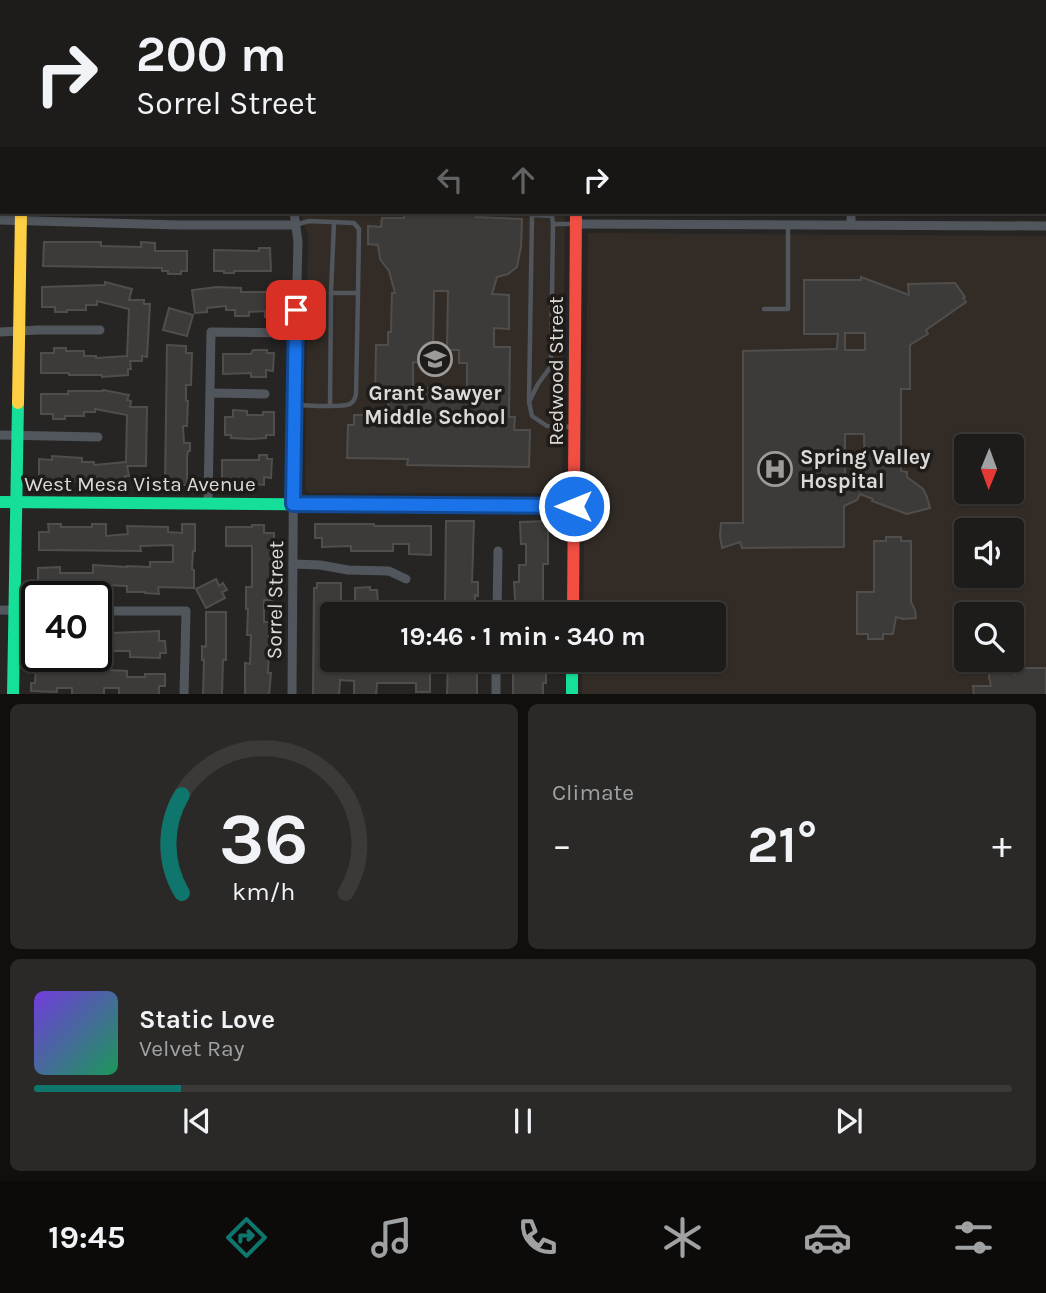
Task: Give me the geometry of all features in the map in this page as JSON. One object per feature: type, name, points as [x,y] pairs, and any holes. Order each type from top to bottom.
[{"type":"street","name":"Sorrel Street","points":[[292,694],[298,242],[294,214]]},
{"type":"street","points":[[851,214],[851,224]]},
{"type":"street","points":[[0,220],[21,216],[101,217],[179,225],[295,225]]},
{"type":"street","points":[[13,694],[21,216]]},
{"type":"street","points":[[576,218],[789,225],[1046,226]]},
{"type":"street","name":"Redwood Street","points":[[573,602],[576,218]]},
{"type":"street","points":[[0,332],[100,330]]},
{"type":"street","points":[[208,503],[211,332],[296,333]]},
{"type":"street","points":[[210,393],[265,394]]},
{"type":"street","points":[[0,435],[97,437]]},
{"type":"street","name":"West Mesa Vista Avenue","points":[[0,502],[574,506]]},
{"type":"street","points":[[497,602],[498,551]]},
{"type":"street","points":[[293,564],[389,571],[406,579]]},
{"type":"street","points":[[0,610],[21,610]]},
{"type":"street","points":[[112,611],[186,611],[184,694]]},
{"type":"street","points":[[496,672],[496,694]]},
{"type":"street","points":[[572,672],[572,694]]},
{"type":"lane","points":[[529,402],[551,366],[552,216],[532,215],[529,402],[532,416],[548,426],[575,427]]},
{"type":"lane","points":[[553,224],[576,218]]},
{"type":"lane","points":[[294,405],[347,405],[356,397],[359,229],[354,223],[309,221],[295,225]]},
{"type":"lane","points":[[330,405],[334,222]]},
{"type":"lane","points":[[764,310],[788,309],[789,225]]},
{"type":"lane","points":[[331,293],[358,293]]},
{"type":"shaded area","name":"Grant Sawyer Middle School","points":[[301,214],[565,214],[562,483],[558,493],[310,493],[305,489],[308,235]]},
{"type":"shaded area","name":"Spring Valley Hospital","points":[[588,233],[1046,236],[1046,694],[582,694],[582,672],[726,672],[726,602],[583,602]]},
{"type":"building","points":[[404,214],[477,214],[476,217],[522,219],[517,267],[508,274],[497,277],[492,294],[509,295],[509,329],[494,328],[494,347],[510,347],[509,417],[515,417],[514,430],[530,430],[529,467],[407,465],[408,459],[347,458],[348,425],[354,425],[354,415],[388,415],[388,401],[375,401],[376,345],[388,345],[392,293],[395,293],[389,271],[380,259],[378,245],[368,244],[368,226],[381,227],[382,218],[404,218]],"holes":[[[434,291],[448,291],[447,350],[459,350],[459,363],[467,363],[467,389],[446,389],[446,398],[433,398],[433,388],[413,388],[413,362],[423,363],[424,350],[433,350]]]},
{"type":"building","points":[[44,242],[101,242],[101,246],[141,247],[141,242],[155,243],[155,251],[187,251],[187,271],[168,274],[168,271],[162,271],[162,268],[43,266]]},
{"type":"building","points":[[259,248],[270,248],[271,271],[214,271],[214,250],[259,251]]},
{"type":"building","points":[[861,277],[909,295],[908,284],[955,283],[965,297],[963,298],[966,302],[926,330],[928,334],[910,345],[910,389],[901,389],[901,471],[907,472],[907,477],[923,489],[930,508],[907,514],[860,494],[857,500],[844,506],[844,547],[742,548],[740,542],[722,548],[721,523],[743,523],[743,351],[837,349],[838,334],[804,334],[804,280],[861,280]],"holes":[[[845,333],[865,333],[865,350],[845,350]],[[845,434],[864,434],[865,475],[845,475]]]},
{"type":"building","points":[[105,282],[132,289],[129,300],[144,300],[144,304],[150,304],[147,357],[142,356],[142,361],[130,361],[131,369],[128,369],[128,375],[102,377],[41,373],[41,353],[54,353],[54,348],[84,351],[84,356],[96,358],[127,356],[129,309],[97,301],[97,305],[86,305],[86,310],[55,312],[55,307],[42,307],[42,287],[105,285]]},
{"type":"building","points":[[241,288],[241,292],[278,292],[278,313],[273,313],[273,317],[265,317],[265,311],[249,312],[249,316],[235,316],[235,310],[226,310],[226,306],[207,308],[207,312],[195,313],[192,290]]},
{"type":"building","points":[[169,308],[193,315],[187,336],[163,330]]},
{"type":"building","points":[[167,345],[186,346],[186,353],[192,353],[191,385],[186,385],[187,426],[183,426],[184,443],[190,443],[187,485],[165,485]]},
{"type":"building","points":[[253,350],[274,353],[273,371],[266,370],[266,377],[251,377],[251,373],[223,374],[223,354],[251,354]]},
{"type":"building","points":[[103,390],[129,395],[127,400],[131,401],[130,407],[147,407],[146,466],[127,466],[129,476],[125,476],[125,482],[100,485],[39,480],[39,459],[52,460],[52,456],[82,458],[82,462],[94,462],[94,465],[126,462],[127,415],[95,409],[95,412],[84,412],[84,416],[65,416],[65,419],[53,419],[53,414],[41,414],[41,394]]},
{"type":"building","points":[[233,410],[247,411],[247,415],[274,412],[274,435],[251,439],[225,435],[225,417],[233,417]]},
{"type":"building","points":[[259,455],[267,455],[267,459],[272,459],[271,478],[264,477],[264,485],[255,484],[255,481],[250,479],[222,482],[222,460],[259,460]]},
{"type":"building","points":[[446,521],[474,521],[472,582],[478,582],[478,596],[475,595],[475,602],[445,602]]},
{"type":"building","points":[[548,521],[548,564],[543,564],[543,602],[515,602],[514,582],[519,582],[519,565],[526,565],[526,544],[521,544],[520,522]]},
{"type":"building","points":[[48,524],[61,524],[61,527],[92,527],[92,524],[106,524],[106,536],[128,534],[127,526],[168,527],[168,532],[182,533],[182,524],[195,524],[192,569],[194,588],[158,587],[159,594],[127,592],[127,586],[112,585],[112,581],[38,581],[38,568],[60,567],[60,573],[93,573],[93,565],[150,567],[150,562],[173,562],[173,545],[140,546],[141,551],[39,550],[39,532],[49,532]]},
{"type":"building","points":[[315,524],[431,526],[431,555],[409,554],[409,544],[393,544],[393,551],[351,551],[351,546],[322,547],[322,538],[315,538]]},
{"type":"building","points":[[264,525],[264,533],[274,533],[270,587],[273,587],[272,600],[264,600],[264,622],[270,622],[269,694],[245,694],[245,663],[250,664],[251,635],[247,635],[246,587],[252,587],[252,546],[226,546],[226,527]]},
{"type":"building","points":[[886,537],[901,537],[901,541],[911,541],[911,602],[916,618],[896,617],[893,634],[883,634],[883,639],[868,639],[868,634],[857,634],[857,592],[874,592],[874,541],[886,541]]},
{"type":"building","points":[[216,579],[219,586],[223,583],[227,590],[222,592],[225,598],[206,608],[196,589]]},
{"type":"building","points":[[317,583],[341,583],[341,602],[320,602],[320,672],[430,672],[430,692],[416,692],[416,683],[377,683],[376,694],[354,694],[354,681],[340,680],[339,694],[313,694],[314,588],[317,588]]},
{"type":"building","points":[[370,587],[370,590],[377,590],[378,602],[355,602],[355,588]]},
{"type":"building","points":[[206,612],[226,612],[226,660],[223,660],[222,694],[203,694],[202,646],[206,647]]},
{"type":"building","points":[[159,631],[159,641],[165,641],[166,653],[160,653],[160,658],[130,657],[130,651],[112,651],[112,633]]},
{"type":"building","points":[[1024,668],[1046,668],[1046,694],[974,694],[973,686],[991,686],[989,672],[1015,674],[1024,672]]},
{"type":"building","points":[[127,671],[127,677],[165,674],[165,686],[159,686],[159,694],[119,694],[119,688],[104,688],[104,694],[72,694],[72,688],[57,688],[57,692],[31,691],[36,672]]},
{"type":"building","points":[[448,672],[477,672],[477,694],[447,694]]},
{"type":"building","points":[[513,672],[546,672],[543,694],[513,694]]},
{"type":"traffic: fast","points":[[13,694],[18,403]]},
{"type":"traffic: fast","points":[[0,502],[391,505]]},
{"type":"traffic: fast","points":[[572,672],[572,694]]},
{"type":"traffic: slow","points":[[18,403],[21,214]]},
{"type":"traffic: slow","points":[[391,505],[574,506]]},
{"type":"traffic: jam","points":[[573,602],[576,214]]},
{"type":"place","name":"Grant Sawyer Middle School","points":[[435,359]]},
{"type":"place","name":"Spring Valley Hospital","points":[[775,469]]},
{"type":"route","points":[[296,310],[293,504],[574,506]]}]
